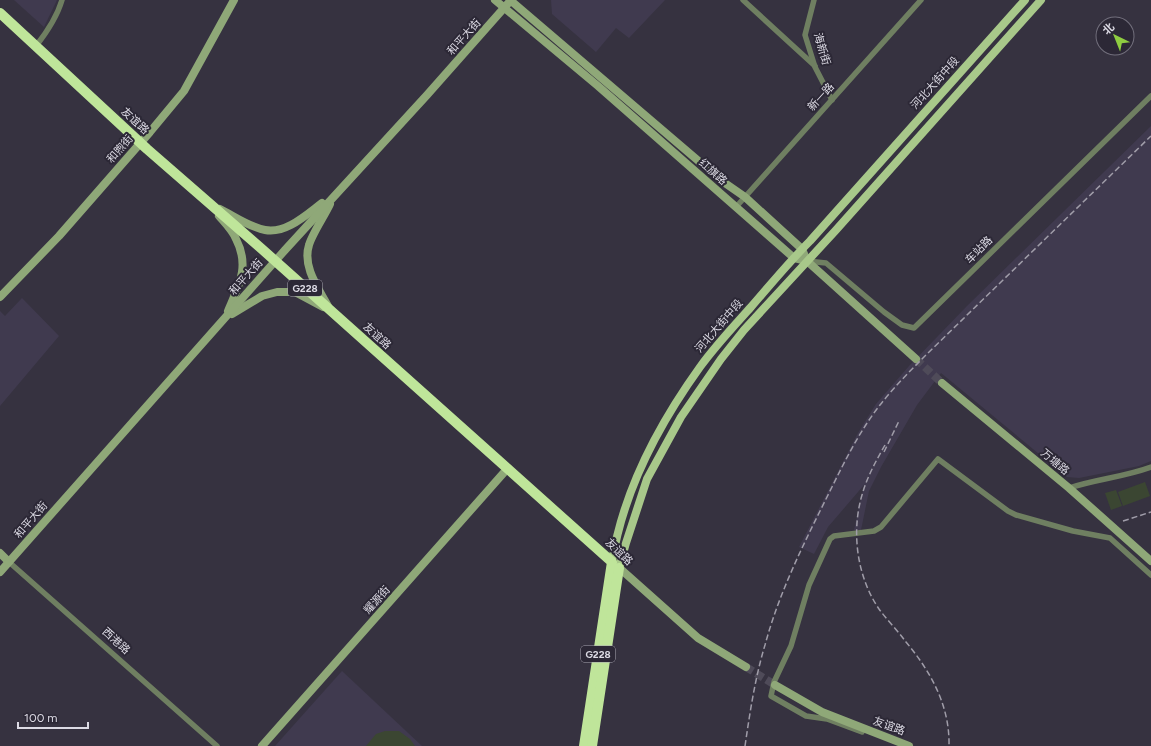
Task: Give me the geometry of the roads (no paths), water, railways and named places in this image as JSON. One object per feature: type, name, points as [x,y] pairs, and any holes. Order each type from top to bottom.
[{"type":"highway","name":"友谊路","points":[[0,13],[140,142],[616,565]]},
{"type":"highway","name":"河北大街中段","points":[[584,746],[616,565]]},
{"type":"highway","name":"G228","points":[[592,746],[616,565]]},
{"type":"main road","name":"和煦街","points":[[0,297],[59,236],[184,91],[234,0]]},
{"type":"main road","name":"红旗路","points":[[496,0],[615,101],[794,258],[807,261],[916,359]]},
{"type":"main road","name":"和平大街","points":[[0,572],[275,261],[511,0]]},
{"type":"main road","points":[[511,0],[722,181],[745,198],[802,249],[807,261]]},
{"type":"main road","name":"河北大街中段","points":[[616,565],[616,540],[631,491],[655,440],[700,367],[720,341],[1025,0]]},
{"type":"main road","points":[[616,565],[626,543],[647,479],[680,417],[721,359],[744,330],[1041,0]]},
{"type":"main road","points":[[210,203],[248,224],[265,230],[273,230],[296,222],[336,194]]},
{"type":"main road","points":[[330,310],[311,275],[308,258],[309,246],[336,194]]},
{"type":"main road","points":[[210,203],[236,238],[242,254],[243,264],[241,280],[224,319]]},
{"type":"main road","points":[[224,319],[262,296],[277,292],[295,292],[330,310]]},
{"type":"main road","name":"万塘路","points":[[942,382],[1068,488],[1151,561]]},
{"type":"main road","name":"耀源街","points":[[262,746],[508,468]]},
{"type":"main road","name":"西港路","points":[[0,553],[9,562]]},
{"type":"main road","name":"友谊路","points":[[616,565],[698,638],[746,667]]},
{"type":"main road","name":"友谊路","points":[[775,685],[822,712],[909,746]]},
{"type":"street","points":[[36,46],[48,30],[60,8],[62,0]]},
{"type":"street","points":[[744,0],[815,67]]},
{"type":"street","name":"海新街","points":[[814,0],[805,34],[815,67],[832,100]]},
{"type":"street","name":"新一路","points":[[736,208],[921,0]]},
{"type":"street","name":"车站路","points":[[807,261],[826,263],[884,312],[902,325],[914,328],[1151,96]]},
{"type":"street","points":[[902,746],[827,719],[806,716],[771,696],[774,682],[791,646],[809,585],[830,539],[834,536],[874,531],[881,527],[938,460],[1008,511],[1016,515],[1073,531],[1110,538],[1151,575]]},
{"type":"street","points":[[1068,488],[1088,482],[1138,472],[1151,467]]},
{"type":"street","name":"西港路","points":[[9,562],[217,746]]},
{"type":"tunnel","points":[[916,359],[942,383]]},
{"type":"tunnel","points":[[746,667],[775,685]]},
{"type":"railway","points":[[745,746],[761,657],[784,588],[809,533],[845,461],[872,416],[885,398],[915,366],[1151,136]]},
{"type":"railway","points":[[884,452],[899,421]]},
{"type":"railway","points":[[885,445],[866,482],[859,509],[857,539],[861,569],[879,609],[915,653],[937,690],[946,717],[949,746]]},
{"type":"railway","points":[[1123,521],[1151,512]]}]
